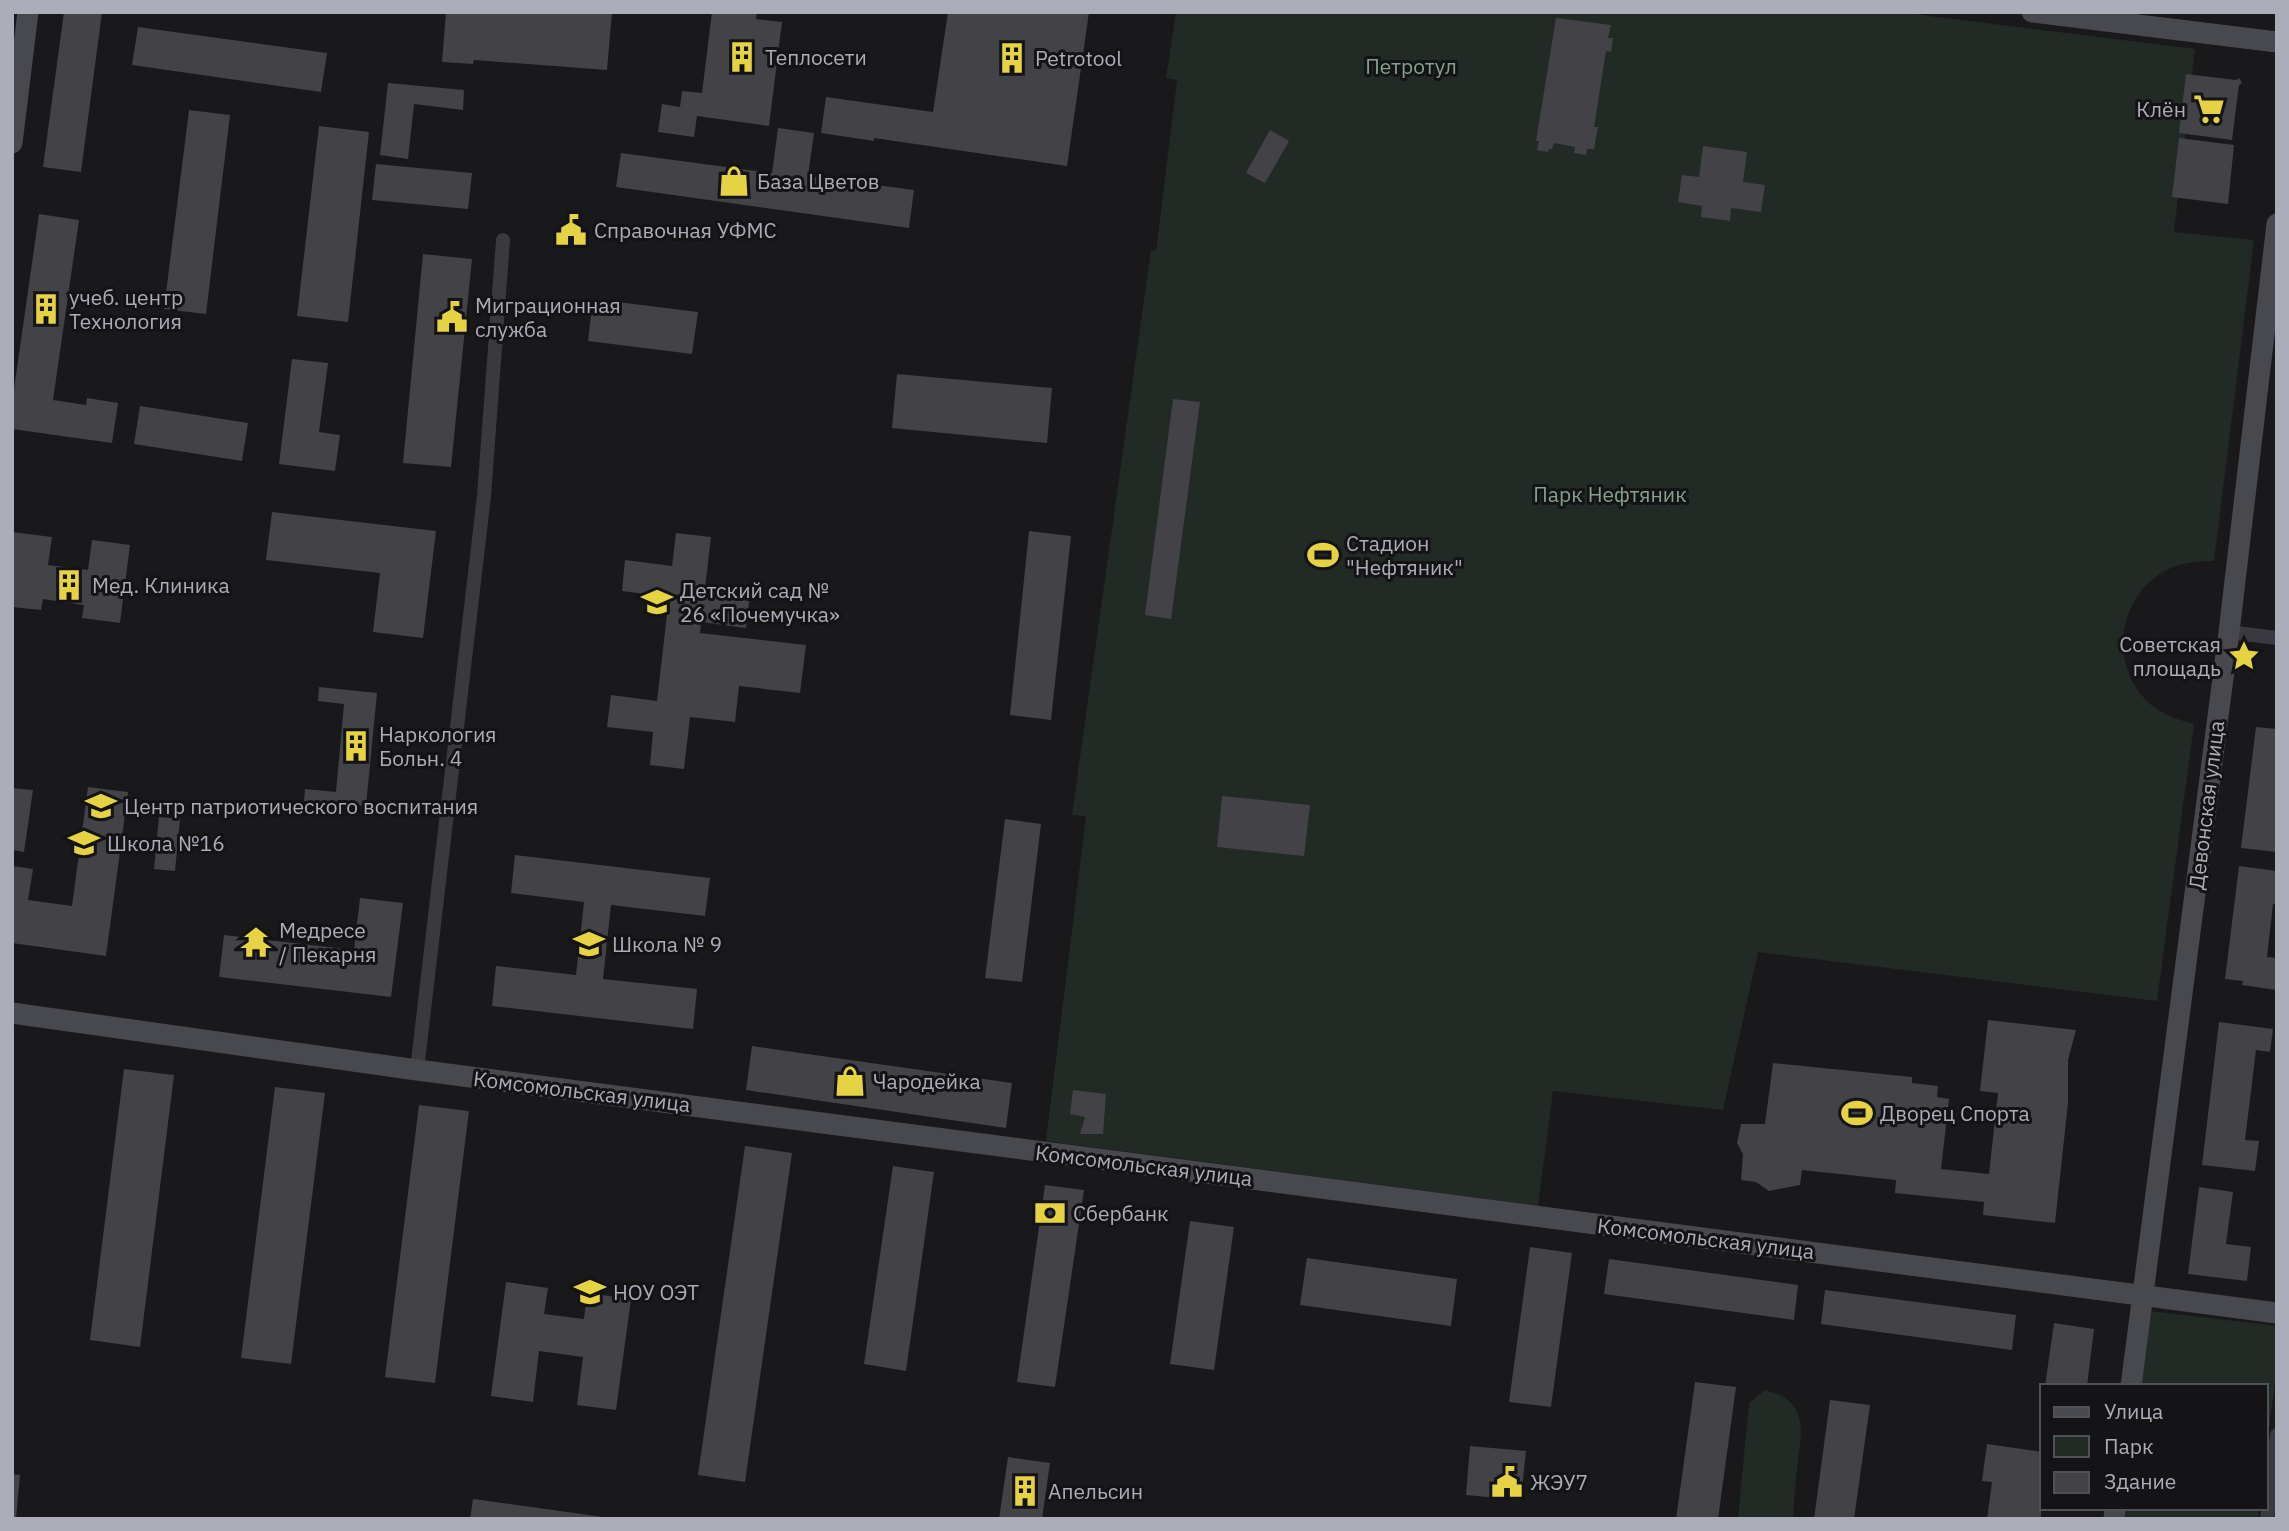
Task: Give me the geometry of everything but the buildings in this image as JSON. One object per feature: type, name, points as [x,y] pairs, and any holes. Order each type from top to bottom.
[{"type":"street","points":[[12,142],[28,12]]},
{"type":"street","points":[[2032,12],[2277,43]]},
{"type":"street","name":"Девонская улица","points":[[2131,1384],[2229,632],[2277,224]]},
{"type":"street","points":[[417,1070],[484,496],[503,240]]},
{"type":"street","points":[[2229,632],[2277,638]]},
{"type":"street","name":"Комсомольская улица","points":[[12,1013],[417,1070],[2277,1313]]},
{"type":"street","points":[[2267,1519],[2277,1435]]},
{"type":"green space","name":"Парк Нефтяник","points":[[1176,12],[1897,12],[2195,49],[2174,232],[2254,240],[2214,561],[2182,564],[2153,579],[2138,595],[2129,613],[2124,633],[2124,653],[2129,673],[2139,691],[2159,710],[2194,724],[2157,1001],[1758,952],[1723,1110],[1553,1091],[1538,1206],[1046,1141],[1086,816],[1072,815],[1151,250],[1156,251],[1177,80],[1166,78]]},
{"type":"green space","points":[[2150,1311],[2277,1326],[2277,1368],[2268,1437],[2268,1384],[2141,1384]]},
{"type":"green space","points":[[1765,1390],[1790,1402],[1800,1420],[1793,1519],[1738,1519],[1749,1403]]},
{"type":"green space","points":[[2126,1510],[2259,1510],[2258,1519],[2124,1519]]},
{"type":"place","name":"Теплосети","points":[[742,57]]},
{"type":"place","name":"Petrotool","points":[[1012,58]]},
{"type":"place","name":"Клён","points":[[2209,109]]},
{"type":"place","name":"База Цветов","points":[[734,181]]},
{"type":"place","name":"Справочная УФМС","points":[[571,230]]},
{"type":"place","name":"учеб. центр Технология","points":[[46,309]]},
{"type":"place","name":"Миграционная служба","points":[[452,317]]},
{"type":"place","name":"Стадион \"Нефтяник\"","points":[[1323,555]]},
{"type":"place","name":"Мед. Клиника","points":[[69,585]]},
{"type":"place","name":"Детский сад № 26 «Почемучка»","points":[[657,602]]},
{"type":"place","name":"Советская площадь","points":[[2244,656]]},
{"type":"place","name":"Наркология Больн. 4","points":[[356,746]]},
{"type":"place","name":"Центр патриотического воспитания","points":[[101,806]]},
{"type":"place","name":"Школа №16","points":[[84,843]]},
{"type":"place","name":"Медресе / Пекарня","points":[[256,942]]},
{"type":"place","name":"Школа № 9","points":[[589,944]]},
{"type":"place","name":"Чародейка","points":[[850,1081]]},
{"type":"place","name":"Дворец Спорта","points":[[1857,1113]]},
{"type":"place","name":"Сбербанк","points":[[1050,1213]]},
{"type":"place","name":"НОУ ОЭТ","points":[[590,1292]]},
{"type":"place","name":"ЖЭУ7","points":[[1507,1482]]},
{"type":"place","name":"Апельсин","points":[[1025,1491]]},
{"type":"park label","name":"Петротул","points":[[1411,66]]}]
